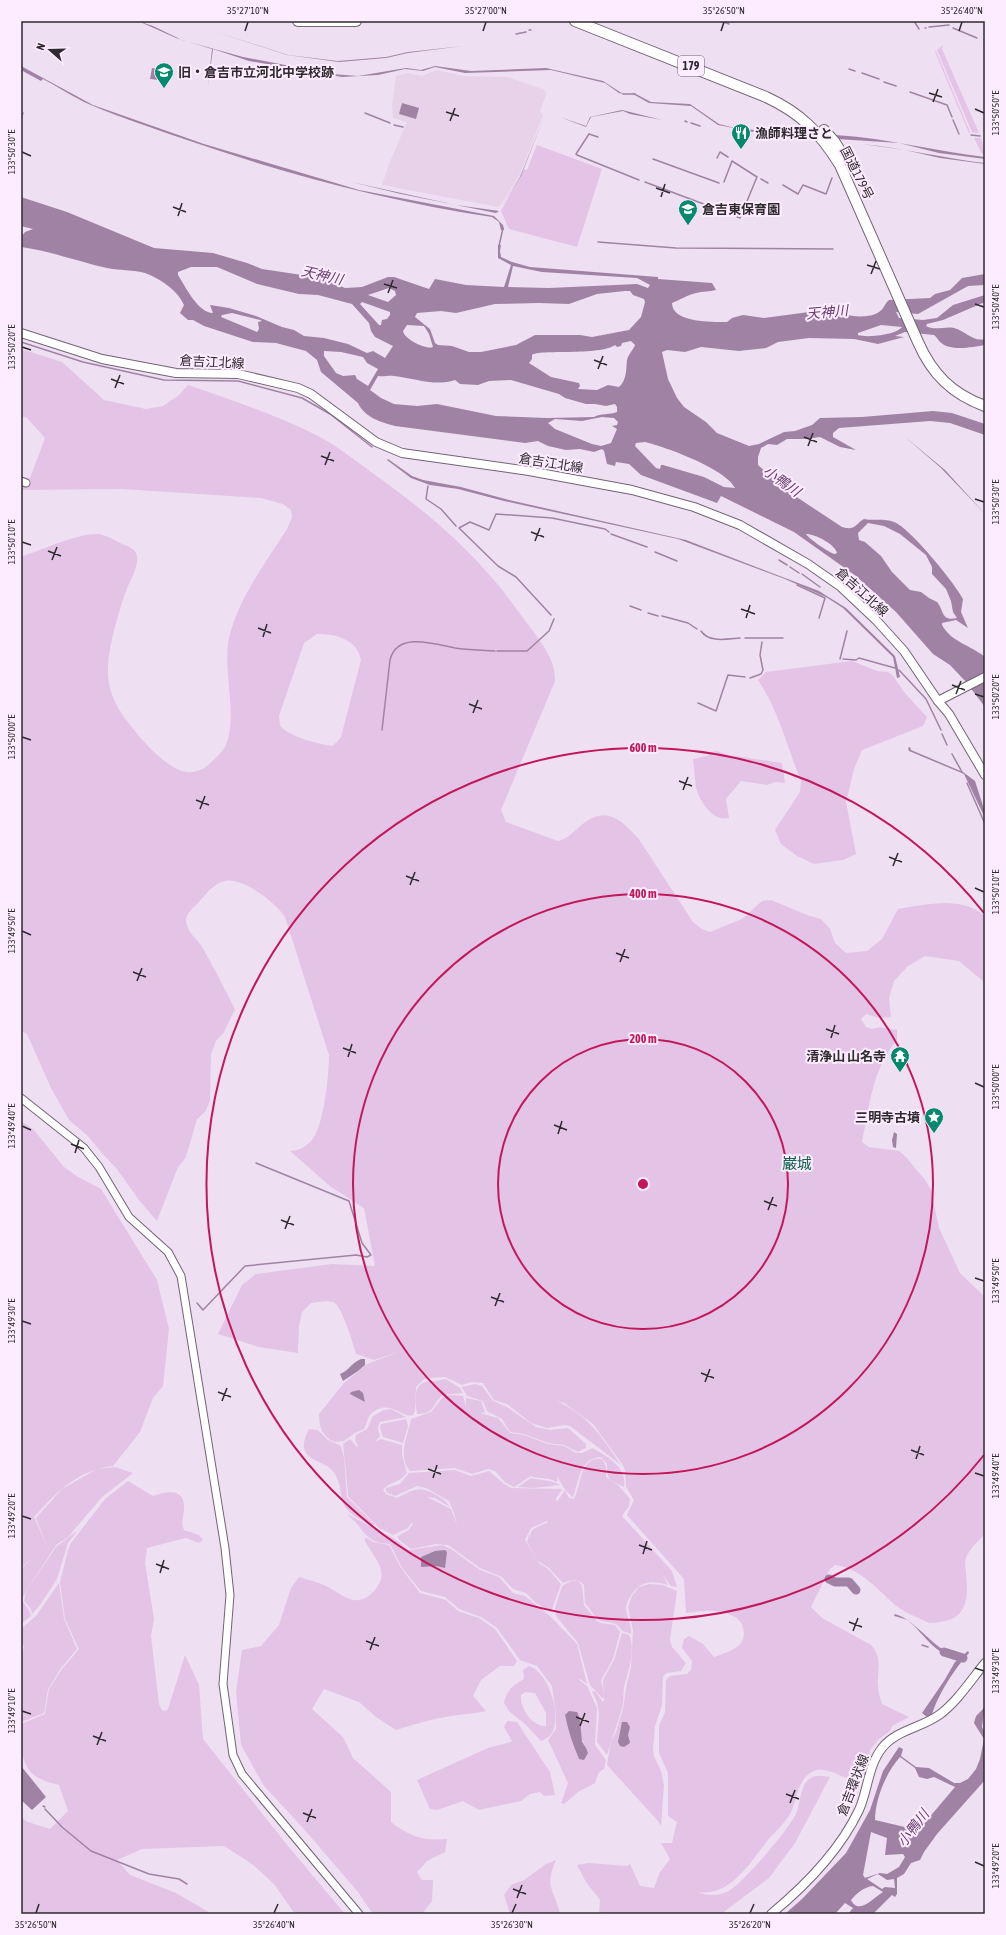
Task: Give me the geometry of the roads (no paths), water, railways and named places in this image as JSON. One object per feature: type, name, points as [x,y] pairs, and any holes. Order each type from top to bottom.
[{"type":"highway","points":[[298,21],[356,21]]},
{"type":"highway","name":"国道179号","points":[[575,21],[766,97],[820,125],[834,141],[847,163],[925,343],[936,363],[963,397],[985,406]]},
{"type":"highway","name":"国道179号","points":[[593,21],[767,91],[795,105],[803,115]]},
{"type":"highway","name":"国道179号","points":[[953,386],[985,400]]},
{"type":"main road","name":"倉吉江北線","points":[[21,333],[102,359],[176,373],[238,374],[298,388],[311,394],[376,442],[402,453],[595,482],[663,498],[720,516],[780,546],[841,587],[860,604],[904,651],[941,700],[985,775]]},
{"type":"main road","points":[[941,700],[985,677]]},
{"type":"main road","name":"倉吉環状線","points":[[771,1914],[808,1880],[848,1828],[859,1809],[873,1764],[882,1748],[896,1736],[930,1722],[940,1715],[985,1663]]},
{"type":"street","points":[[21,1098],[84,1148],[99,1167],[130,1217],[168,1252],[181,1276],[225,1548],[229,1588],[223,1684],[233,1755],[242,1774],[358,1914]]},
{"type":"water","points":[[138,21],[153,26],[181,40],[176,38]]},
{"type":"water","points":[[213,31],[288,55],[338,61],[386,57],[408,52],[463,46],[408,53],[386,58],[339,62],[287,55]]},
{"type":"water","points":[[188,42],[243,57],[332,74],[358,76],[406,68],[421,70],[435,66],[471,71],[546,68],[603,81],[624,94],[619,93],[605,83],[551,70],[465,73],[435,67],[423,71],[405,69],[378,75],[342,77],[249,61],[213,49],[208,86],[212,49]]},
{"type":"water","points":[[21,66],[93,105],[204,144],[359,190],[494,216],[503,225],[504,230],[501,230],[499,222],[492,217],[375,195],[298,175],[222,152],[102,110],[43,79],[41,81],[21,70]]},
{"type":"water","points":[[152,68],[169,71],[167,81],[150,79]]},
{"type":"water","points":[[634,93],[651,102],[690,104],[719,124],[739,129],[718,125],[691,106],[649,103],[633,94]]},
{"type":"water","points":[[402,103],[419,108],[416,119],[399,114]]},
{"type":"water","points":[[622,110],[662,120],[630,114],[623,111],[591,117],[586,127],[560,117],[586,126],[590,117]]},
{"type":"water","points":[[544,117],[521,176],[501,207],[520,177]]},
{"type":"water","points":[[744,129],[811,135],[813,138],[743,131]]},
{"type":"water","points":[[835,135],[854,137],[898,143],[837,139]]},
{"type":"water","points":[[900,143],[948,151],[985,157],[985,159],[939,153]]},
{"type":"water","points":[[862,144],[908,150],[985,164],[940,158],[905,150]]},
{"type":"water","points":[[351,182],[456,205],[401,194]]},
{"type":"water","points":[[21,197],[67,212],[154,248],[213,253],[262,269],[322,278],[345,288],[362,287],[388,277],[394,277],[429,289],[435,279],[466,285],[504,287],[511,265],[498,258],[498,245],[501,245],[501,257],[530,267],[658,277],[658,279],[712,283],[716,290],[699,292],[672,303],[674,310],[686,318],[712,322],[727,322],[732,318],[743,315],[764,318],[809,312],[812,316],[833,314],[846,307],[847,308],[844,314],[852,316],[867,316],[881,311],[889,300],[930,298],[935,294],[950,290],[962,278],[985,274],[985,285],[968,286],[918,314],[896,312],[899,318],[923,320],[937,318],[953,305],[985,295],[985,302],[943,320],[927,324],[926,326],[932,328],[958,329],[973,338],[980,340],[985,339],[985,345],[968,348],[956,348],[945,345],[934,335],[905,332],[895,336],[904,337],[878,344],[854,339],[809,338],[778,342],[766,348],[739,351],[701,347],[685,352],[667,350],[662,352],[668,379],[677,398],[684,407],[706,422],[717,433],[749,446],[759,444],[784,432],[795,431],[812,425],[820,418],[862,417],[933,411],[952,413],[985,424],[985,435],[950,423],[930,421],[839,428],[833,433],[833,437],[856,450],[840,447],[820,437],[787,439],[777,445],[768,444],[761,448],[758,457],[758,465],[786,490],[842,527],[853,528],[864,519],[890,521],[901,526],[920,544],[942,569],[963,599],[961,612],[968,628],[956,620],[942,623],[942,625],[956,640],[985,657],[985,707],[966,682],[950,665],[933,654],[896,612],[856,576],[794,532],[721,496],[717,503],[641,475],[629,464],[616,462],[615,466],[607,464],[604,451],[602,449],[594,452],[580,449],[566,450],[548,446],[538,441],[525,443],[395,426],[379,421],[369,416],[358,403],[321,372],[317,360],[306,351],[276,343],[253,342],[204,326],[193,320],[188,320],[180,313],[184,305],[178,295],[160,280],[145,273],[96,266],[43,251],[21,247],[21,237],[25,232],[33,229],[21,226]],"holes":[[[513,266],[542,272],[637,278],[650,285],[648,288],[637,284],[549,288],[508,287]],[[191,267],[217,267],[257,284],[299,294],[318,295],[352,304],[369,323],[371,331],[375,337],[393,346],[385,358],[373,351],[367,353],[348,344],[324,338],[304,336],[294,330],[229,308],[210,305],[213,313],[207,312],[197,304],[178,275],[178,272]],[[389,288],[395,291],[396,295],[388,302],[368,295]],[[625,291],[630,291],[633,295],[644,299],[645,302],[641,317],[629,330],[592,337],[580,335],[535,335],[516,345],[481,352],[469,352],[452,346],[438,345],[435,343],[430,329],[415,317],[417,313],[441,311],[456,313],[495,304],[569,304],[597,294]],[[362,302],[390,312],[387,319],[382,320],[381,325],[379,325],[360,304]],[[232,313],[260,320],[262,321],[258,322],[259,329],[257,332],[221,317],[222,315]],[[407,325],[424,326],[429,334],[433,347],[426,347],[407,337],[403,331]],[[881,325],[902,327],[899,330],[888,334],[858,335],[858,333]],[[631,341],[635,345],[627,360],[625,378],[619,387],[608,385],[597,390],[578,389],[580,386],[579,383],[551,377],[529,363],[532,359],[532,355],[537,353],[597,350],[615,345],[617,347],[621,346],[622,343]],[[324,351],[341,352],[363,357],[367,363],[378,369],[368,386],[357,379],[355,375],[343,376],[336,373],[324,356]],[[378,376],[392,376],[440,383],[455,380],[460,384],[478,385],[489,381],[511,380],[559,394],[565,398],[586,404],[606,406],[615,404],[617,407],[617,412],[594,417],[547,418],[496,416],[437,404],[417,406],[394,404],[381,398],[370,390]],[[602,417],[614,418],[618,422],[617,425],[612,426],[617,429],[611,443],[601,446],[592,444],[555,429],[548,423],[555,419],[582,421]],[[645,442],[655,445],[708,466],[729,481],[735,488],[724,487],[704,477],[663,465],[661,465],[660,469],[656,468],[635,446],[636,443]],[[868,523],[884,526],[900,534],[926,555],[932,567],[932,574],[946,589],[951,601],[953,612],[957,618],[952,619],[945,617],[937,602],[921,592],[910,590],[892,572],[881,556],[865,542],[859,540],[858,533]],[[806,534],[810,534],[829,543],[833,546],[837,553],[832,553],[814,542]]]},
{"type":"water","points":[[456,205],[499,211],[496,213]]},
{"type":"water","points":[[904,436],[945,470],[985,514],[941,468]]},
{"type":"water","points":[[388,459],[412,476],[423,480],[461,487],[509,500],[686,540],[819,591],[846,608],[895,656],[900,677],[897,678],[893,657],[843,608],[826,597],[785,579],[678,539],[504,501],[458,489],[430,485],[411,478],[387,460]]},
{"type":"water","points":[[910,747],[911,750],[963,772],[975,781],[985,812],[985,818],[964,774],[909,751],[908,748]]},
{"type":"water","points":[[894,1132],[897,1134],[896,1148],[893,1147],[892,1140]]},
{"type":"water","points":[[361,1359],[365,1359],[365,1365],[343,1381],[340,1374]]},
{"type":"water","points":[[359,1390],[363,1393],[365,1402],[350,1394],[351,1392]]},
{"type":"water","points":[[445,1550],[447,1552],[445,1568],[436,1566],[421,1567],[421,1557],[435,1551]]},
{"type":"water","points":[[895,1614],[903,1617],[907,1620],[894,1616]]},
{"type":"water","points":[[916,1627],[942,1649],[955,1653],[955,1655],[941,1652]]},
{"type":"water","points":[[968,1651],[969,1653],[952,1674],[942,1691],[934,1707],[932,1715],[927,1717],[922,1713],[955,1662]]},
{"type":"water","name":"小鴨川","points":[[985,1704],[982,1727],[985,1733],[985,1780],[937,1834],[920,1860],[911,1863],[904,1874],[897,1878],[897,1894],[895,1897],[892,1895],[873,1914],[848,1914],[853,1908],[845,1903],[835,1914],[785,1914],[802,1899],[846,1853],[870,1810],[883,1771],[899,1747],[903,1749],[901,1756],[916,1767],[929,1768],[954,1783],[960,1783],[968,1779],[976,1769],[980,1759],[984,1739],[974,1723],[976,1716],[983,1709]],"holes":[[[900,1757],[915,1768],[919,1777],[927,1779],[934,1777],[955,1787],[922,1826],[909,1828],[875,1820],[879,1795],[886,1778]],[[871,1832],[887,1838],[885,1855],[903,1854],[905,1857],[899,1867],[887,1874],[880,1873],[865,1878],[863,1875]],[[878,1874],[887,1880],[894,1879],[895,1888],[885,1887],[882,1889],[867,1879]],[[873,1886],[883,1892],[867,1904],[862,1906],[854,1904],[851,1900],[867,1888]]]},
{"type":"water","points":[[569,1711],[577,1712],[580,1719],[582,1742],[588,1753],[584,1760],[579,1759],[569,1732],[565,1715]]},
{"type":"water","points":[[622,1722],[627,1722],[630,1727],[628,1735],[630,1743],[624,1747],[620,1746],[618,1742]]},
{"type":"water","points":[[21,1766],[46,1797],[32,1810],[21,1800]]},
{"type":"waterway","points":[[721,21],[729,24]]},
{"type":"waterway","points":[[914,21],[919,29]]},
{"type":"waterway","points":[[929,27],[949,25]]},
{"type":"waterway","points":[[953,28],[977,38]]},
{"type":"waterway","points":[[516,34],[526,32]]},
{"type":"waterway","points":[[849,69],[855,71]]},
{"type":"waterway","points":[[862,73],[879,79]]},
{"type":"waterway","points":[[884,82],[896,86]]},
{"type":"waterway","points":[[910,92],[947,105],[952,117]]},
{"type":"waterway","points":[[623,94],[635,94]]},
{"type":"waterway","points":[[21,118],[23,113]]},
{"type":"waterway","points":[[365,113],[390,123]]},
{"type":"waterway","points":[[953,120],[959,134]]},
{"type":"waterway","points":[[691,123],[700,126]]},
{"type":"waterway","points":[[394,125],[403,127]]},
{"type":"waterway","points":[[589,134],[576,154],[577,155],[639,180]]},
{"type":"waterway","points":[[589,134],[598,137]]},
{"type":"waterway","points":[[971,135],[980,136]]},
{"type":"waterway","points":[[717,158],[720,152],[728,157]]},
{"type":"waterway","points":[[653,159],[719,183]]},
{"type":"waterway","points":[[714,208],[740,218],[757,177],[732,161],[724,182]]},
{"type":"waterway","points":[[783,185],[798,194],[803,185],[826,194],[832,178]]},
{"type":"waterway","points":[[761,179],[768,183]]},
{"type":"waterway","points":[[645,182],[709,206]]},
{"type":"waterway","points":[[499,246],[503,228]]},
{"type":"waterway","points":[[598,242],[676,248],[833,249]]},
{"type":"waterway","points":[[21,342],[83,362],[164,380],[238,381],[302,398],[330,414],[372,447]]},
{"type":"waterway","points":[[428,486],[426,499],[441,509],[456,526]]},
{"type":"waterway","points":[[551,615],[516,577],[498,566],[459,528],[470,522],[489,530],[496,514],[552,518],[605,529],[609,532]]},
{"type":"waterway","points":[[611,534],[647,547]]},
{"type":"waterway","points":[[655,552],[677,561]]},
{"type":"waterway","points":[[779,560],[787,565]]},
{"type":"waterway","points":[[790,567],[799,573]]},
{"type":"waterway","points":[[802,574],[820,587]]},
{"type":"waterway","points":[[797,585],[825,598],[819,618]]},
{"type":"waterway","points":[[630,606],[641,610]]},
{"type":"waterway","points":[[648,613],[658,616]]},
{"type":"waterway","points":[[662,616],[688,623],[697,629]]},
{"type":"waterway","points":[[497,651],[527,651],[549,631],[554,619]]},
{"type":"waterway","points":[[701,631],[704,635],[713,639],[740,638]]},
{"type":"waterway","points":[[840,659],[847,631]]},
{"type":"waterway","points":[[745,638],[783,638]]},
{"type":"waterway","points":[[382,730],[390,660],[394,651],[400,645],[408,642],[427,642],[460,649],[495,651]]},
{"type":"waterway","points":[[750,678],[761,674],[763,670],[760,655],[762,642]]},
{"type":"waterway","points":[[843,659],[856,660],[859,658],[895,668]]},
{"type":"waterway","points":[[899,670],[926,699],[941,730]]},
{"type":"waterway","points":[[698,703],[716,711],[728,675],[745,677]]},
{"type":"waterway","points":[[942,734],[947,745]]},
{"type":"waterway","points":[[952,754],[962,772]]},
{"type":"waterway","points":[[967,783],[985,824]]},
{"type":"waterway","points":[[197,1303],[203,1310],[245,1266],[356,1255],[367,1257],[371,1255],[362,1243],[349,1201],[256,1163]]},
{"type":"waterway","points":[[829,1579],[835,1582],[849,1582],[856,1590]]},
{"type":"waterway","points":[[922,1645],[928,1647]]},
{"type":"waterway","points":[[944,1652],[963,1658]]},
{"type":"waterway","points":[[45,1809],[62,1827],[91,1851],[149,1874],[179,1879],[187,1884]]},
{"type":"place","name":"旧・倉吉市立河北中学校跡","points":[[164,89]]},
{"type":"place","name":"漁師料理さと","points":[[741,150]]},
{"type":"place","name":"倉吉東保育園","points":[[688,226]]},
{"type":"place","name":"清浄山 山名寺","points":[[900,1073]]},
{"type":"place","name":"三明寺古墳","points":[[934,1134]]},
{"type":"district","name":"巌城","points":[[797,1163]]},
{"type":"water label","name":"天神川","points":[[322,275]]},
{"type":"water label","name":"天神川","points":[[827,312]]}]
